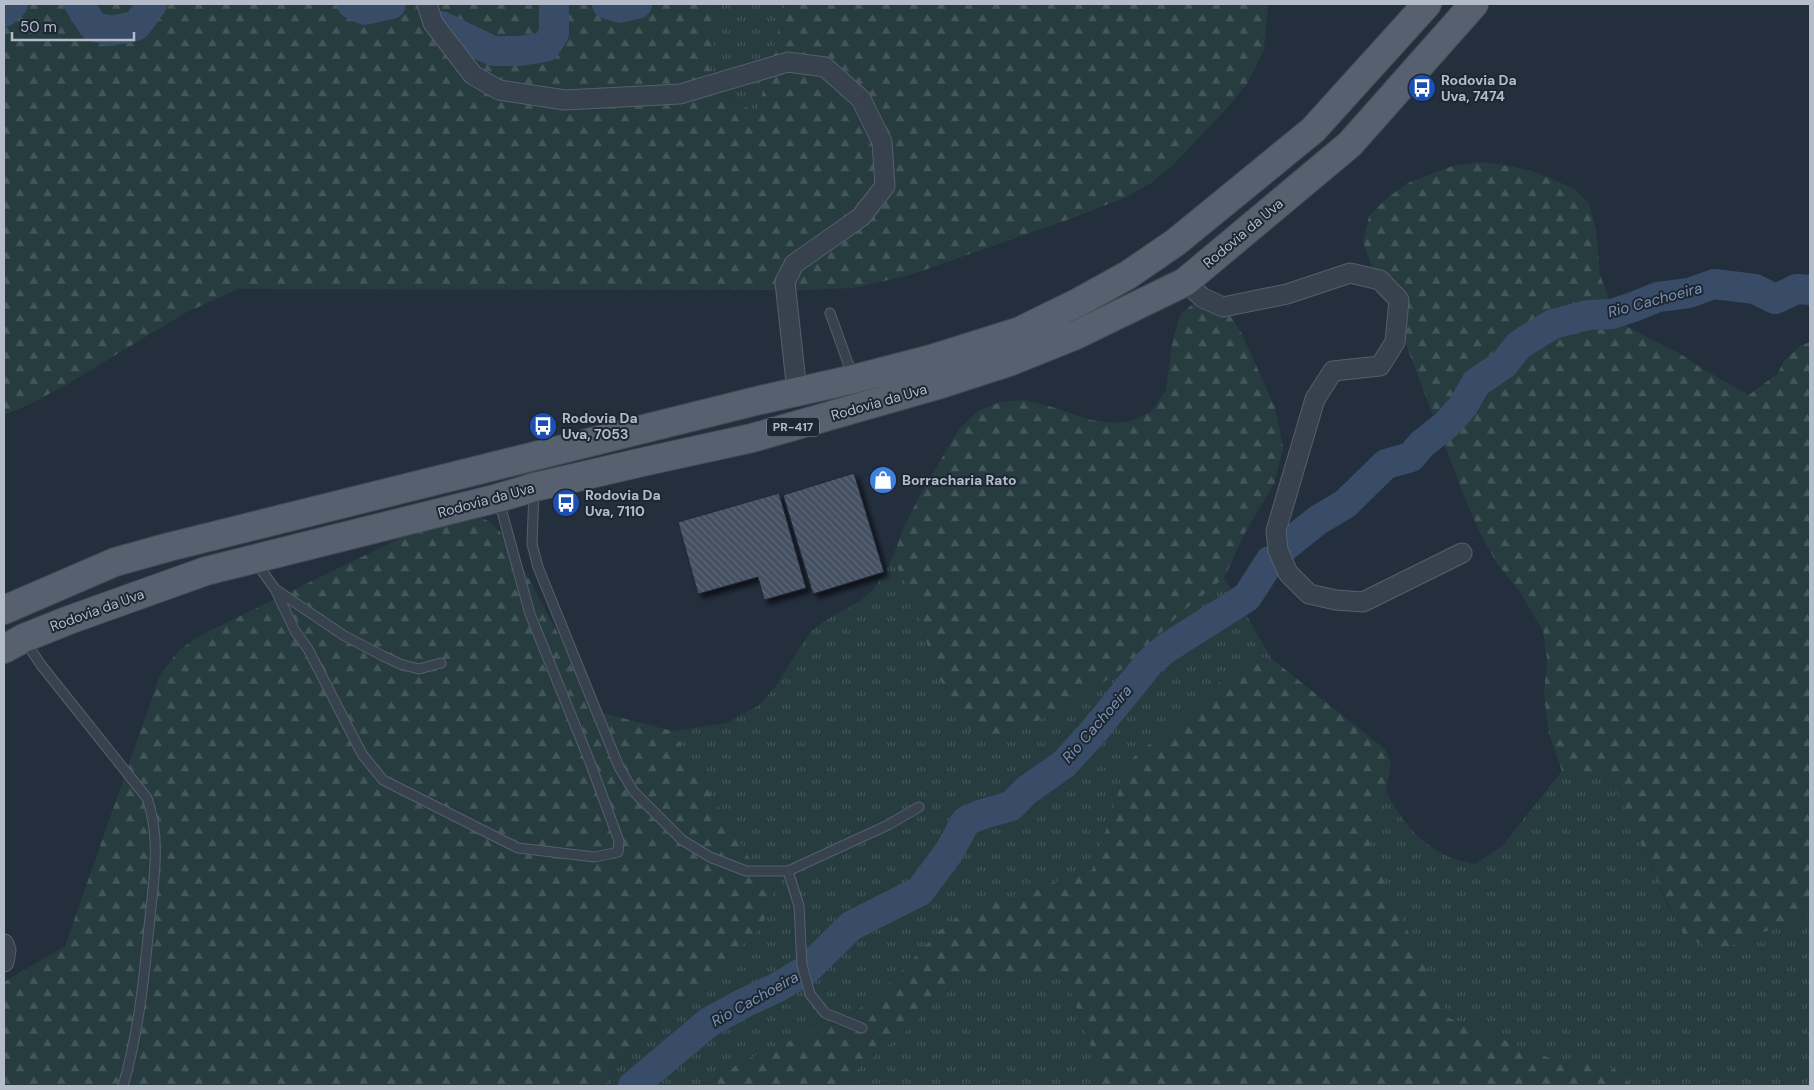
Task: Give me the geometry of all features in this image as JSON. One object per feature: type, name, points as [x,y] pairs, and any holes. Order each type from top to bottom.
[{"type":"main road","name":"Rodovia da Uva","points":[[4,610],[116,562],[169,547],[751,402],[854,379],[931,359],[1020,330],[1080,302],[1128,275],[1176,242],[1313,130],[1427,4]]},
{"type":"main road","name":"Rodovia da Uva","points":[[14,644],[69,620],[206,571],[498,498],[534,487],[752,438],[949,382],[1009,362],[1076,335],[1185,282],[1350,144],[1474,4]]},
{"type":"street","points":[[427,4],[433,23],[474,75],[499,90],[565,100],[680,94],[788,62],[825,67],[861,99],[882,142],[885,186],[861,217],[794,264],[785,282],[796,392]]},
{"type":"street","points":[[1185,282],[1204,298],[1224,307],[1287,294],[1350,273],[1380,280],[1399,300],[1396,342],[1380,366],[1333,371],[1315,399],[1276,531],[1278,550],[1288,573],[1309,594],[1336,600],[1363,602],[1462,554]]},
{"type":"street","points":[[4,944],[6,950],[4,962]]},
{"type":"lane","points":[[830,313],[854,379]]},
{"type":"lane","points":[[534,487],[532,544],[538,567],[618,767],[634,792],[682,840],[710,857],[746,870],[788,872],[888,825],[919,806]]},
{"type":"lane","points":[[253,558],[275,589],[295,631],[308,649],[362,754],[383,780],[518,848],[595,857],[618,852],[619,841],[590,762],[530,614],[498,498]]},
{"type":"lane","points":[[275,589],[343,634],[383,656],[419,669],[441,663]]},
{"type":"lane","points":[[14,644],[41,665],[147,798],[153,815],[156,864],[145,962],[132,1045],[123,1086]]},
{"type":"lane","points":[[788,872],[799,906],[802,965],[810,994],[825,1012],[862,1028]]},
{"type":"green space","points":[[4,4],[716,4],[717,18],[710,66],[712,86],[757,114],[785,4],[1268,4],[1264,50],[1247,84],[1173,165],[1151,183],[1127,197],[1067,220],[910,275],[854,288],[803,290],[238,289],[185,313],[66,385],[4,415]]},
{"type":"green space","points":[[716,4],[785,4],[757,114],[713,86],[710,66],[717,18]]},
{"type":"green space","points":[[1483,162],[1538,173],[1575,189],[1589,204],[1596,229],[1600,275],[1618,322],[1682,355],[1749,395],[1778,373],[1784,361],[1800,346],[1810,342],[1810,914],[1729,946],[1707,948],[1684,934],[1671,911],[1610,779],[1562,771],[1549,734],[1544,695],[1547,659],[1543,630],[1519,591],[1497,563],[1483,539],[1468,506],[1398,324],[1376,280],[1363,241],[1369,216],[1387,198],[1408,183],[1455,165]]},
{"type":"green space","points":[[1196,301],[1227,311],[1242,334],[1275,408],[1283,447],[1275,482],[1245,533],[1224,578],[1182,612],[1124,668],[1043,718],[1016,730],[990,736],[970,730],[953,710],[931,658],[914,596],[892,559],[904,527],[920,495],[959,429],[978,411],[1000,402],[1025,400],[1091,420],[1115,423],[1131,421],[1151,412],[1166,390],[1173,338],[1181,314]]},
{"type":"green space","points":[[475,514],[492,523],[509,542],[587,688],[603,713],[673,731],[748,856],[770,881],[774,900],[760,929],[684,996],[607,1078],[609,1086],[4,1086],[4,982],[65,946],[160,675],[179,650],[203,634],[407,535],[446,518]]},
{"type":"green space","points":[[892,559],[914,596],[931,658],[1182,612],[1224,578],[1272,659],[1253,656],[1216,685],[1181,723],[1138,752],[1124,769],[1115,804],[1092,870],[1019,894],[999,898],[898,975],[868,1003],[843,1018],[741,1062],[705,1086],[609,1086],[607,1079],[684,996],[730,957],[770,881],[748,856],[673,731],[726,723],[761,704],[775,687],[810,632],[826,620],[859,602],[874,589]]},
{"type":"green space","points":[[1253,656],[1272,659],[1386,750],[1391,765],[1386,791],[1380,795],[1369,849],[1449,1018],[1567,1065],[1590,1063],[1614,1069],[1633,1086],[1101,1086],[1093,1053],[1065,975],[966,975],[927,1009],[910,1028],[852,1073],[853,1086],[705,1086],[741,1062],[843,1018],[868,1003],[898,975],[939,931],[965,912],[999,898],[1019,894],[1092,870],[1115,804],[1124,769],[1138,752],[1181,723],[1216,685]]},
{"type":"green space","points":[[1562,771],[1610,779],[1639,839],[1670,911],[1729,946],[1810,914],[1810,1086],[1633,1086],[1613,1069],[1590,1063],[1567,1065],[1449,1018],[1369,849],[1380,795],[1386,791],[1393,805],[1411,829],[1433,848],[1445,855],[1475,864],[1502,846]]},
{"type":"green space","points":[[966,975],[1065,975],[1093,1053],[1101,1086],[853,1086],[852,1073],[910,1028],[927,1009]]},
{"type":"building","points":[[854,473],[884,572],[813,594],[783,495]]},
{"type":"building","points":[[779,493],[806,588],[764,600],[758,577],[698,594],[678,522]]},
{"type":"waterway","points":[[4,12],[8,6],[13,4]]},
{"type":"waterway","points":[[79,4],[93,26],[110,31],[136,26],[152,4]]},
{"type":"waterway","points":[[352,4],[365,10],[391,4]]},
{"type":"waterway","points":[[441,26],[493,51],[520,51],[545,47],[554,34],[554,4]]},
{"type":"waterway","points":[[607,4],[620,8],[637,4]]},
{"type":"waterway","name":"Rio Cachoeira","points":[[1283,548],[1318,520],[1345,504],[1386,464],[1411,457],[1422,444],[1446,425],[1463,406],[1476,383],[1504,364],[1519,345],[1553,324],[1588,315],[1612,314],[1658,297],[1689,293],[1714,284],[1755,289],[1775,299],[1797,289],[1810,290]]},
{"type":"waterway","name":"Rio Cachoeira","points":[[633,1086],[709,1022],[805,971],[851,926],[920,891],[949,852],[966,821],[1011,806],[1027,790],[1064,764],[1095,730],[1149,663],[1165,649],[1247,597],[1270,561]]},
{"type":"place","name":"Rodovia Da Uva, 7474","points":[[1422,88]]},
{"type":"place","name":"Rodovia Da Uva, 7053","points":[[543,426]]},
{"type":"place","name":"Borracharia Rato","points":[[883,480]]},
{"type":"place","name":"Rodovia Da Uva, 7110","points":[[566,503]]}]
